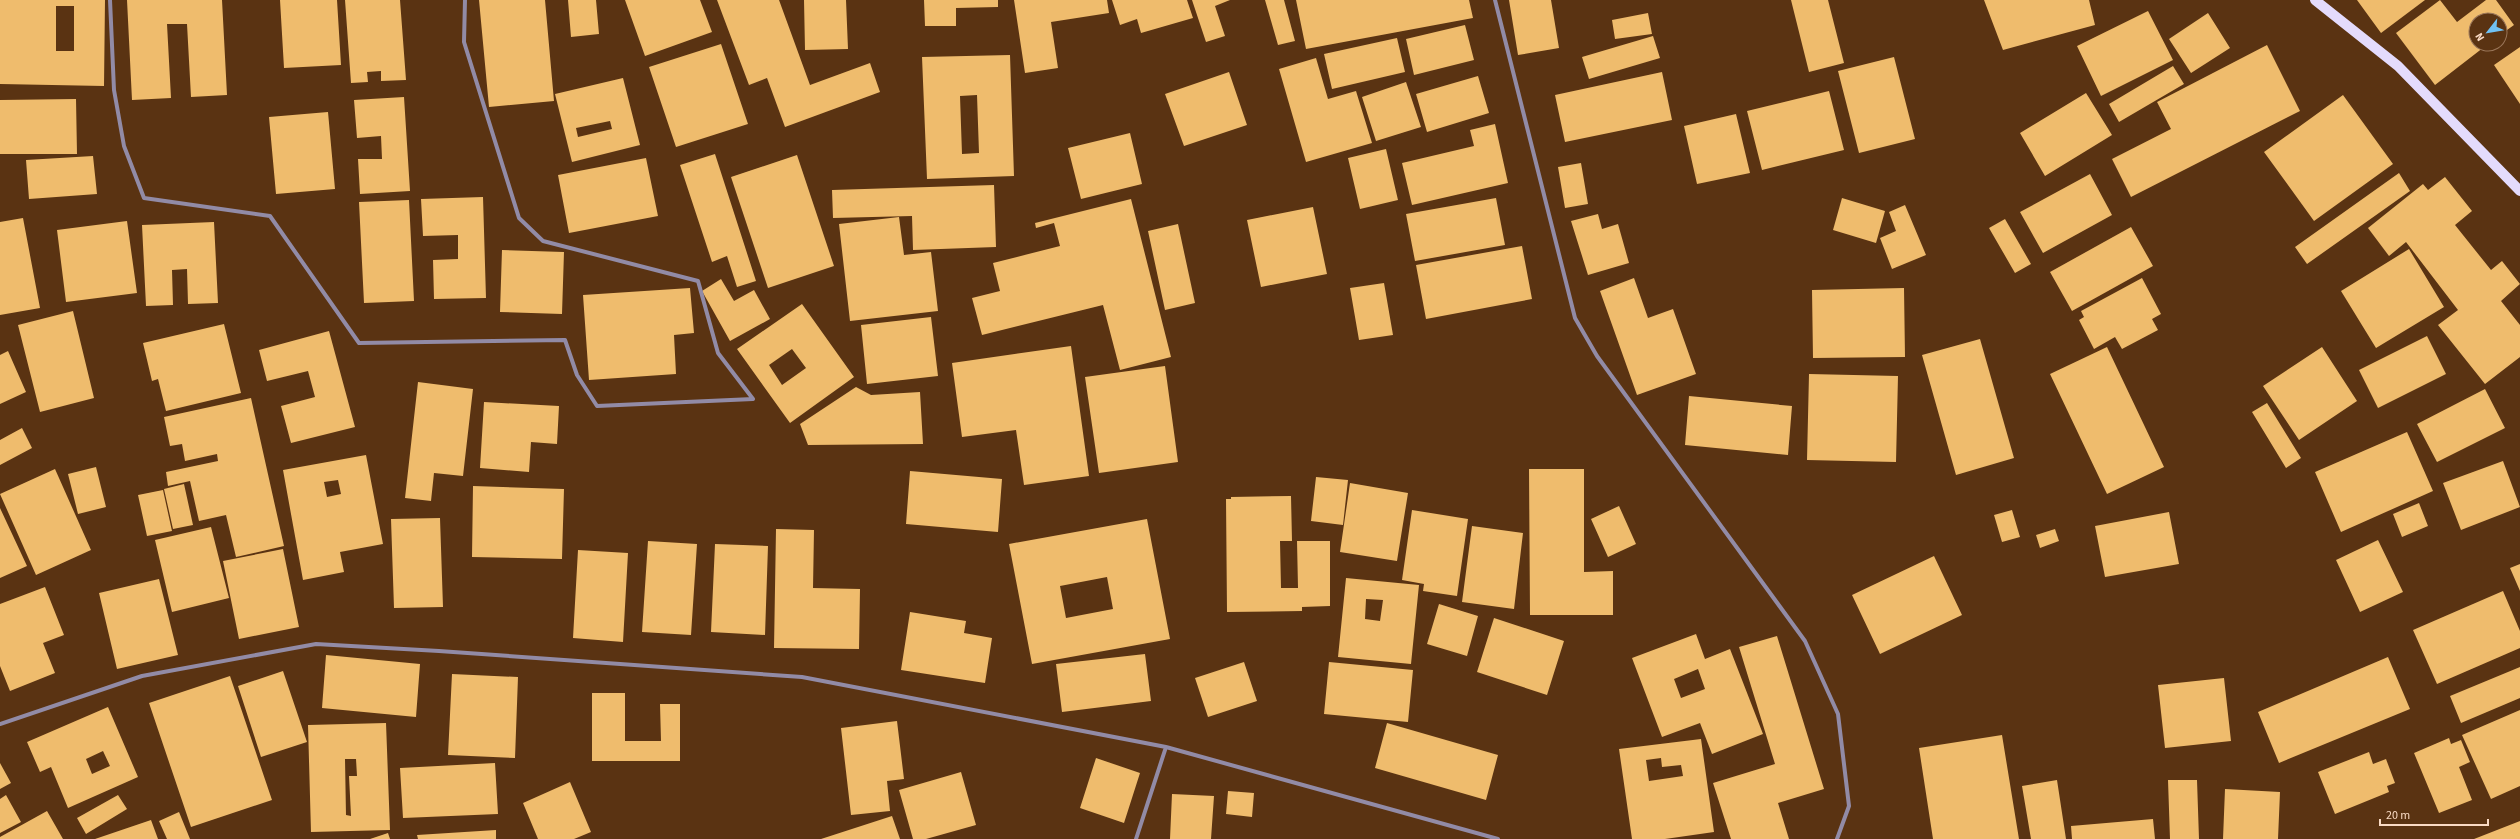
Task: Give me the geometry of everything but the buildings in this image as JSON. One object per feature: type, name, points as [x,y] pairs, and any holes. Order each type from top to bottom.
[{"type":"main road","points":[[2315,0],[2398,66],[2520,191]]},
{"type":"street","points":[[110,0],[115,97],[124,146],[144,198],[270,216],[359,343],[565,340],[577,375],[597,406],[753,399],[718,353],[698,281],[543,241],[519,218],[464,42],[466,0]]},
{"type":"street","points":[[1495,0],[1575,318],[1597,356],[1805,641],[1838,714],[1849,806],[1838,839]]},
{"type":"street","points":[[0,724],[142,676],[316,644],[439,651],[802,677],[1166,747],[1498,839]]},
{"type":"street","points":[[1136,839],[1166,747]]}]
